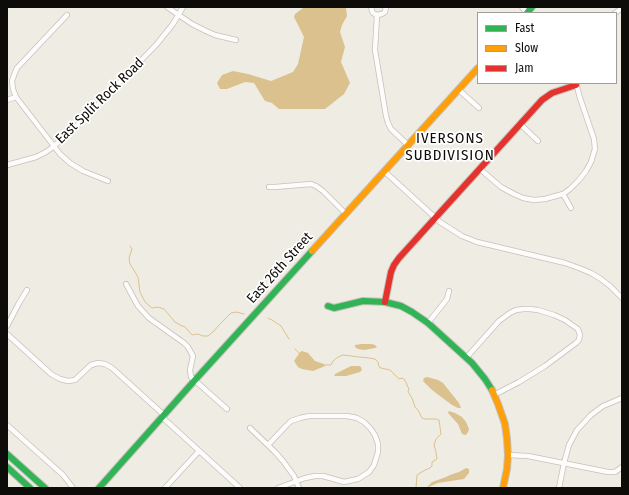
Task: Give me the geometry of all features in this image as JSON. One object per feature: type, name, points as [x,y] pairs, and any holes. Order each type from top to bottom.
[{"type":"main road","name":"East 26th Street","points":[[100,487],[477,69]]},
{"type":"main road","points":[[385,302],[390,276],[394,265],[399,258],[546,96],[576,84]]},
{"type":"main road","points":[[328,306],[334,308],[363,301],[385,302],[407,309],[428,322],[481,373],[494,395],[501,410],[505,424],[508,454],[503,488]]},
{"type":"main road","points":[[7,454],[45,488]]},
{"type":"main road","points":[[7,467],[30,488]]},
{"type":"street","points":[[167,7],[206,32],[236,40]]},
{"type":"street","name":"East Split Rock Road","points":[[7,165],[36,157],[53,147],[85,118],[151,51],[166,34],[179,16],[183,7]]},
{"type":"street","points":[[371,7],[373,13],[377,15]]},
{"type":"street","points":[[377,15],[385,12],[386,7]]},
{"type":"street","points":[[67,15],[17,68],[12,81],[16,97],[53,147],[70,163],[83,171],[108,181]]},
{"type":"street","points":[[377,15],[375,50],[386,116],[392,129],[408,145]]},
{"type":"street","points":[[480,169],[501,187],[523,198],[534,200],[546,200],[563,194],[575,184],[586,171],[591,162],[595,149],[594,139],[576,84]]},
{"type":"street","points":[[459,90],[479,108]]},
{"type":"street","points":[[7,100],[16,97]]},
{"type":"street","points":[[520,124],[538,141]]},
{"type":"street","points":[[384,172],[436,218],[462,236],[477,242],[565,263],[591,273],[606,283],[622,298]]},
{"type":"street","points":[[269,187],[311,184],[324,191],[346,214]]},
{"type":"street","points":[[563,194],[571,208]]},
{"type":"street","points":[[126,284],[138,306],[149,318],[188,347],[193,356],[190,373],[195,380],[227,409]]},
{"type":"street","points":[[7,326],[27,290]]},
{"type":"street","points":[[428,322],[448,299],[449,291]]},
{"type":"street","points":[[466,358],[504,317],[516,310],[538,310],[565,320],[578,329],[580,335],[579,340],[576,343],[535,372],[494,395]]},
{"type":"street","points":[[7,334],[51,374],[60,379],[68,381],[75,380],[91,365],[98,363],[105,364],[112,368],[240,488]]},
{"type":"street","points":[[559,488],[569,445],[577,430],[602,406],[622,398]]},
{"type":"street","points":[[268,445],[288,424],[295,419],[304,417],[352,417],[364,422],[370,428],[377,440],[378,452],[374,465],[365,475],[358,479],[341,482],[327,477],[311,476],[278,488]]},
{"type":"street","points":[[7,425],[63,475],[73,488]]},
{"type":"street","points":[[250,428],[283,461],[290,470],[299,488]]},
{"type":"street","points":[[165,488],[199,451]]},
{"type":"street","points":[[508,454],[528,456],[608,472],[615,472],[622,467]]},
{"type":"shaded area","points":[[303,8],[346,8],[347,16],[340,32],[345,47],[341,62],[350,83],[344,94],[325,109],[279,109],[272,103],[265,101],[254,83],[245,82],[227,89],[220,89],[217,83],[222,75],[233,71],[271,81],[293,72],[298,64],[304,37],[294,17],[295,14]]},
{"type":"shaded area","points":[[372,344],[377,347],[364,350],[355,347],[355,345]]},
{"type":"shaded area","points":[[302,351],[308,353],[315,361],[324,364],[325,366],[313,371],[298,367],[294,361]]},
{"type":"shaded area","points":[[351,366],[359,366],[362,370],[346,376],[334,375],[335,374]]},
{"type":"shaded area","points":[[427,377],[443,383],[459,403],[461,408],[452,405],[432,390],[423,381],[424,378]]},
{"type":"shaded area","points":[[449,411],[462,417],[466,422],[469,429],[466,435],[462,434],[458,424],[448,413]]},
{"type":"shaded area","points":[[466,468],[469,469],[469,473],[464,479],[438,483],[426,488],[432,482]]},
{"type":"waterway","points":[[130,246],[132,249],[129,258],[130,264],[138,277],[140,292],[145,302],[152,308],[158,307],[164,309],[175,322],[185,327],[192,335],[198,334],[208,336],[231,313],[236,312],[244,314]]},
{"type":"waterway","points":[[268,318],[281,326],[289,339]]},
{"type":"waterway","points":[[295,349],[299,353]]},
{"type":"waterway","points":[[324,365],[331,365],[333,361],[343,355],[375,359],[378,362],[379,367],[390,370],[399,379],[404,379],[409,388],[408,392],[422,418],[439,420],[441,434],[436,439],[434,445],[437,459],[432,462],[432,466],[430,468],[417,475],[416,488]]},
{"type":"traffic: fast","points":[[528,12],[532,7]]},
{"type":"traffic: fast","points":[[99,488],[312,251]]},
{"type":"traffic: fast","points":[[328,306],[334,308],[363,301],[385,302],[401,306],[428,323],[472,363],[492,390]]},
{"type":"traffic: fast","points":[[7,454],[45,488]]},
{"type":"traffic: fast","points":[[7,467],[30,488]]},
{"type":"traffic: slow","points":[[312,251],[477,69]]},
{"type":"traffic: slow","points":[[492,390],[505,424],[507,439],[507,469],[503,488]]},
{"type":"traffic: jam","points":[[385,302],[391,272],[399,258],[542,100],[552,93],[576,85]]},
{"type":"district","name":"IVERSONS SUBDIVISION","points":[[450,148]]}]
